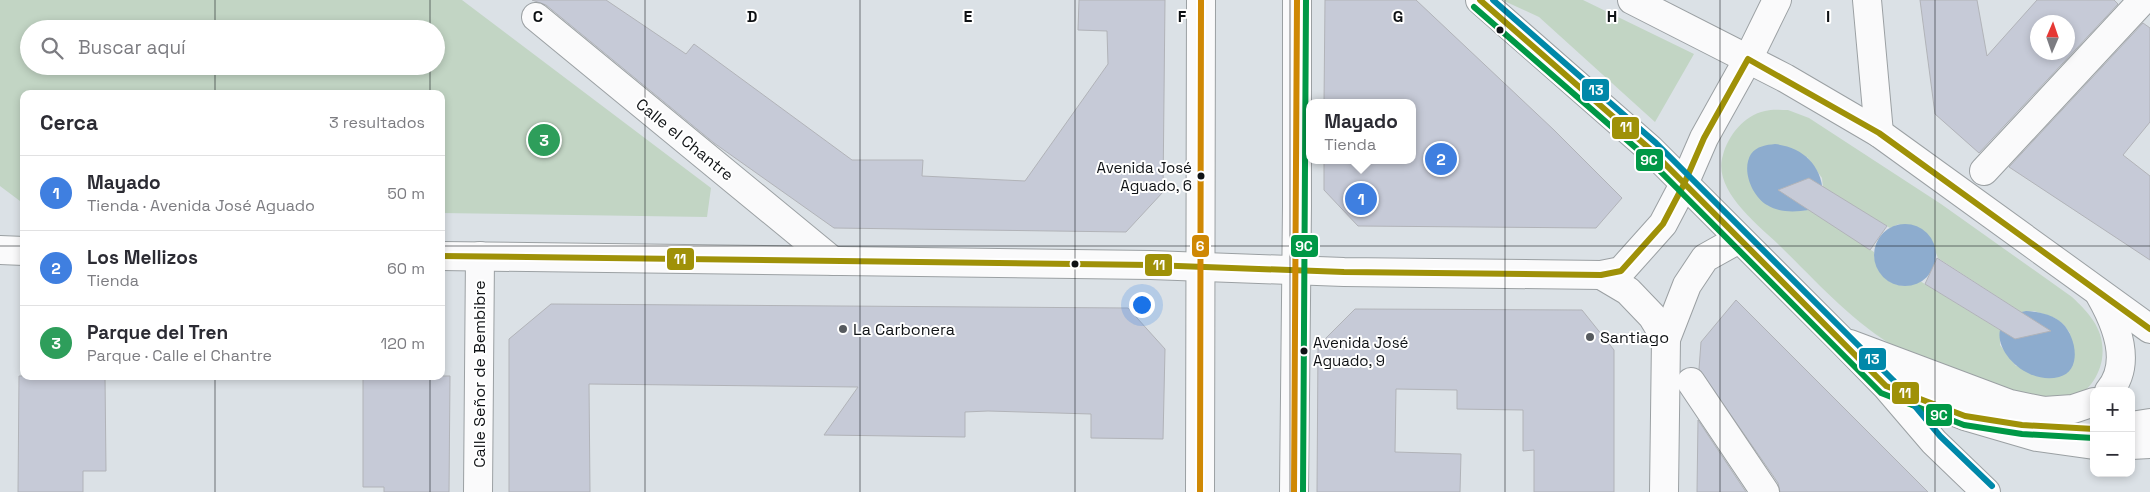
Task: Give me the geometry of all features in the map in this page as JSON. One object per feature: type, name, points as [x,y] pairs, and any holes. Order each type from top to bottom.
[{"type":"main road","points":[[1200,492],[1201,0]]},
{"type":"main road","points":[[1294,492],[1297,0]]},
{"type":"main road","points":[[1480,0],[1650,150],[1842,341],[1886,386],[1934,442],[1986,492]]},
{"type":"main road","points":[[1632,0],[1748,59],[1879,133],[2150,330]]},
{"type":"main road","points":[[445,256],[1201,266],[1344,272],[1600,275],[1621,271],[1663,224],[1684,184],[1704,138],[1748,59],[1777,0]]},
{"type":"main road","points":[[1867,0],[1879,133]]},
{"type":"main road","points":[[1984,172],[2143,0]]},
{"type":"main road","name":"Calle el Chantre","points":[[536,18],[833,261]]},
{"type":"main road","points":[[1664,492],[1666,339],[1687,285],[1705,258],[1739,240]]},
{"type":"main road","points":[[0,250],[20,251]]},
{"type":"main road","name":"Calle Señor de Bembibre","points":[[478,492],[480,256]]},
{"type":"main road","points":[[1600,275],[1628,291],[1652,316],[1666,339]]},
{"type":"main road","points":[[2099,292],[2114,318],[2119,338],[2120,361],[2116,382],[2112,387]]},
{"type":"main road","points":[[1842,341],[2010,404],[2044,411],[2073,409],[2090,403]]},
{"type":"main road","points":[[1691,382],[1765,492]]},
{"type":"main road","points":[[1886,386],[1965,416],[2037,437],[2090,444]]},
{"type":"main road","points":[[1965,416],[2022,425],[2090,429]]},
{"type":"main road","points":[[2135,425],[2150,423]]},
{"type":"main road","points":[[2135,445],[2150,444]]},
{"type":"green space","points":[[0,0],[462,0],[711,188],[707,217],[445,213],[445,90],[20,90],[20,201],[0,186]]},
{"type":"green space","points":[[1502,0],[1583,0],[1694,54],[1655,122],[1539,17]]},
{"type":"green space","points":[[1771,110],[1788,110],[1809,118],[1941,204],[2072,297],[2095,324],[2102,340],[2101,364],[2091,385],[2082,393],[2062,399],[2031,397],[1945,370],[1920,360],[1880,338],[1849,313],[1748,216],[1730,193],[1724,180],[1721,168],[1723,155],[1725,148],[1738,127],[1757,113]],"holes":[[[1807,157],[1822,178],[1823,187],[1890,228],[1899,224],[1936,253],[1938,258],[2021,312],[2034,311],[2055,318],[2070,333],[2016,366],[2000,345],[2000,330],[1920,281],[1911,285],[1895,284],[1888,281],[1878,269],[1874,252],[1809,210],[1788,211],[1767,205]]]},
{"type":"water","points":[[1775,144],[1802,153],[1814,165],[1823,192],[1809,210],[1788,211],[1772,208],[1762,201],[1753,189],[1748,175],[1748,160],[1753,151],[1765,145]]},
{"type":"water","points":[[1905,224],[1917,226],[1927,233],[1934,243],[1936,255],[1934,267],[1927,277],[1917,284],[1905,286],[1893,284],[1883,277],[1876,267],[1874,255],[1876,243],[1883,233],[1893,226]]},
{"type":"water","points":[[2026,311],[2049,316],[2058,320],[2067,329],[2074,344],[2075,353],[2072,368],[2067,373],[2059,377],[2043,378],[2027,373],[2014,364],[2005,352],[2000,339],[2001,327],[2009,317]]},
{"type":"building","points":[[532,0],[606,0],[686,54],[694,44],[852,160],[923,160],[922,176],[1025,181],[1108,64],[1107,31],[1078,30],[1079,0],[1165,0],[1163,192],[1126,232],[834,228],[714,143],[546,5]]},
{"type":"building","points":[[1325,0],[1416,0],[1554,130],[1622,198],[1596,228],[1358,226],[1324,190],[1324,164],[1416,164],[1416,99],[1324,99]]},
{"type":"building","points":[[1920,0],[1977,0],[1987,56],[2037,0],[2114,0],[2118,4],[2075,50],[2075,15],[2030,15],[2030,60],[2066,60],[1979,153],[1935,114]]},
{"type":"building","points":[[2143,23],[2150,28],[2150,122],[2123,155],[2150,176],[2150,260],[2009,167]]},
{"type":"building","points":[[1809,178],[1887,226],[1870,250],[1778,190]]},
{"type":"building","points":[[1937,258],[2051,331],[2015,339],[1925,284]]},
{"type":"building","points":[[1736,300],[1928,492],[1780,492],[1778,483],[1699,369],[1701,342]]},
{"type":"building","points":[[551,304],[1128,308],[1165,349],[1163,439],[1091,438],[1091,414],[988,411],[965,412],[965,437],[824,435],[858,387],[589,384],[590,492],[509,492],[509,339]]},
{"type":"building","points":[[1355,309],[1582,310],[1614,350],[1614,492],[1534,492],[1534,450],[1523,451],[1523,410],[1457,409],[1457,390],[1396,389],[1395,452],[1461,454],[1460,492],[1317,492],[1318,346]]},
{"type":"building","points":[[19,376],[20,380],[105,380],[106,471],[83,471],[83,492],[18,492]]},
{"type":"building","points":[[445,376],[450,376],[449,492],[384,492],[384,487],[363,487],[363,380],[445,380]]},
{"type":"building","points":[[1698,420],[1746,492],[1697,492]]},
{"type":"transit line","name":"6","points":[[1200,492],[1201,0]]},
{"type":"transit line","name":"6","points":[[1294,492],[1297,0]]},
{"type":"transit line","name":"9C","points":[[1303,492],[1306,0]]},
{"type":"transit line","name":"11","points":[[1480,0],[1650,149],[1886,386],[1965,416],[2022,425],[2090,429]]},
{"type":"transit line","name":"13","points":[[1493,0],[1656,143],[1893,380],[1940,436],[1992,486]]},
{"type":"transit line","name":"9C","points":[[1474,7],[1644,155],[1881,393],[1964,425],[2022,434],[2090,438]]},
{"type":"transit line","name":"11","points":[[445,256],[1151,265],[1344,272],[1601,275],[1621,271],[1663,224],[1684,184],[1704,138],[1748,59],[1879,133],[2150,329]]},
{"type":"place","name":"Parque del Tren","points":[[544,140]]},
{"type":"place","name":"Los Mellizos","points":[[1441,159]]},
{"type":"place","name":"Avenida José Aguado, 6","points":[[1201,176]]},
{"type":"place","name":"Mayado","points":[[1361,199]]},
{"type":"place","name":"La Carbonera","points":[[843,329]]},
{"type":"place","name":"Santiago","points":[[1590,337]]},
{"type":"place","name":"Avenida José Aguado, 9","points":[[1304,351]]}]
